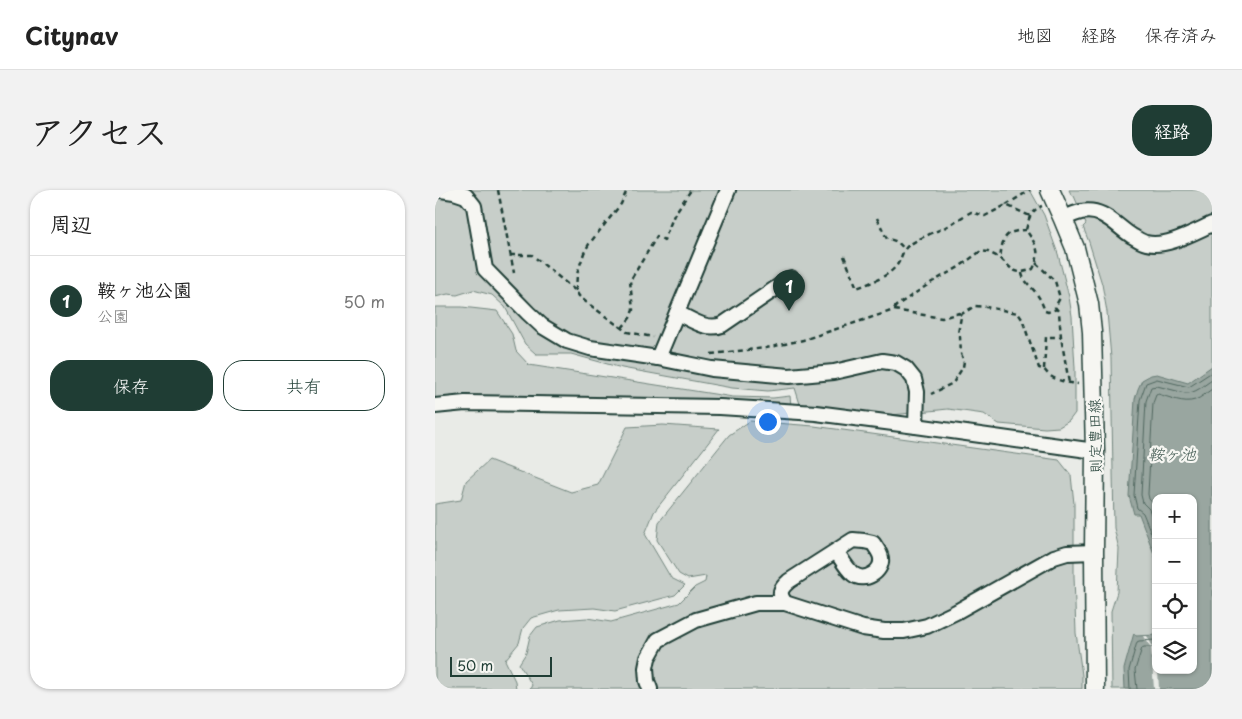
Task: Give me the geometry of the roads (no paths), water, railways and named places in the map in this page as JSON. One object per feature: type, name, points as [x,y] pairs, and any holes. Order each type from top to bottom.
[{"type":"main road","name":"則定豊田線","points":[[1047,198],[1063,219],[1075,248],[1089,304],[1092,332],[1095,451],[1095,689]]},
{"type":"street","points":[[441,190],[465,196],[474,206],[485,269],[542,326],[567,341],[590,348],[713,369],[789,376],[834,372],[882,361],[896,364],[906,369],[913,379],[917,392],[916,426]]},
{"type":"street","points":[[657,358],[728,190]]},
{"type":"street","points":[[1063,219],[1082,211],[1096,212],[1108,217],[1124,231],[1145,243],[1164,244],[1212,224]]},
{"type":"street","points":[[677,313],[707,327],[715,328],[791,278]]},
{"type":"street","points":[[435,406],[465,403],[720,407],[815,413],[1095,451]]},
{"type":"street","points":[[785,603],[780,591],[783,586],[836,551]]},
{"type":"street","points":[[650,689],[647,681],[647,658],[658,640],[696,620],[756,603],[785,603],[863,628],[885,632],[904,630],[927,626],[957,612],[1054,557],[1067,553],[1094,552]]},
{"type":"water","name":"鞍ヶ池","points":[[1212,366],[1212,689],[1125,689],[1124,669],[1134,633],[1136,636],[1152,635],[1152,674],[1197,674],[1197,494],[1152,494],[1152,548],[1139,514],[1134,514],[1129,496],[1135,399],[1142,380],[1157,374],[1188,383]]},
{"type":"place","name":"鞍ヶ池公園","points":[[789,311]]}]
